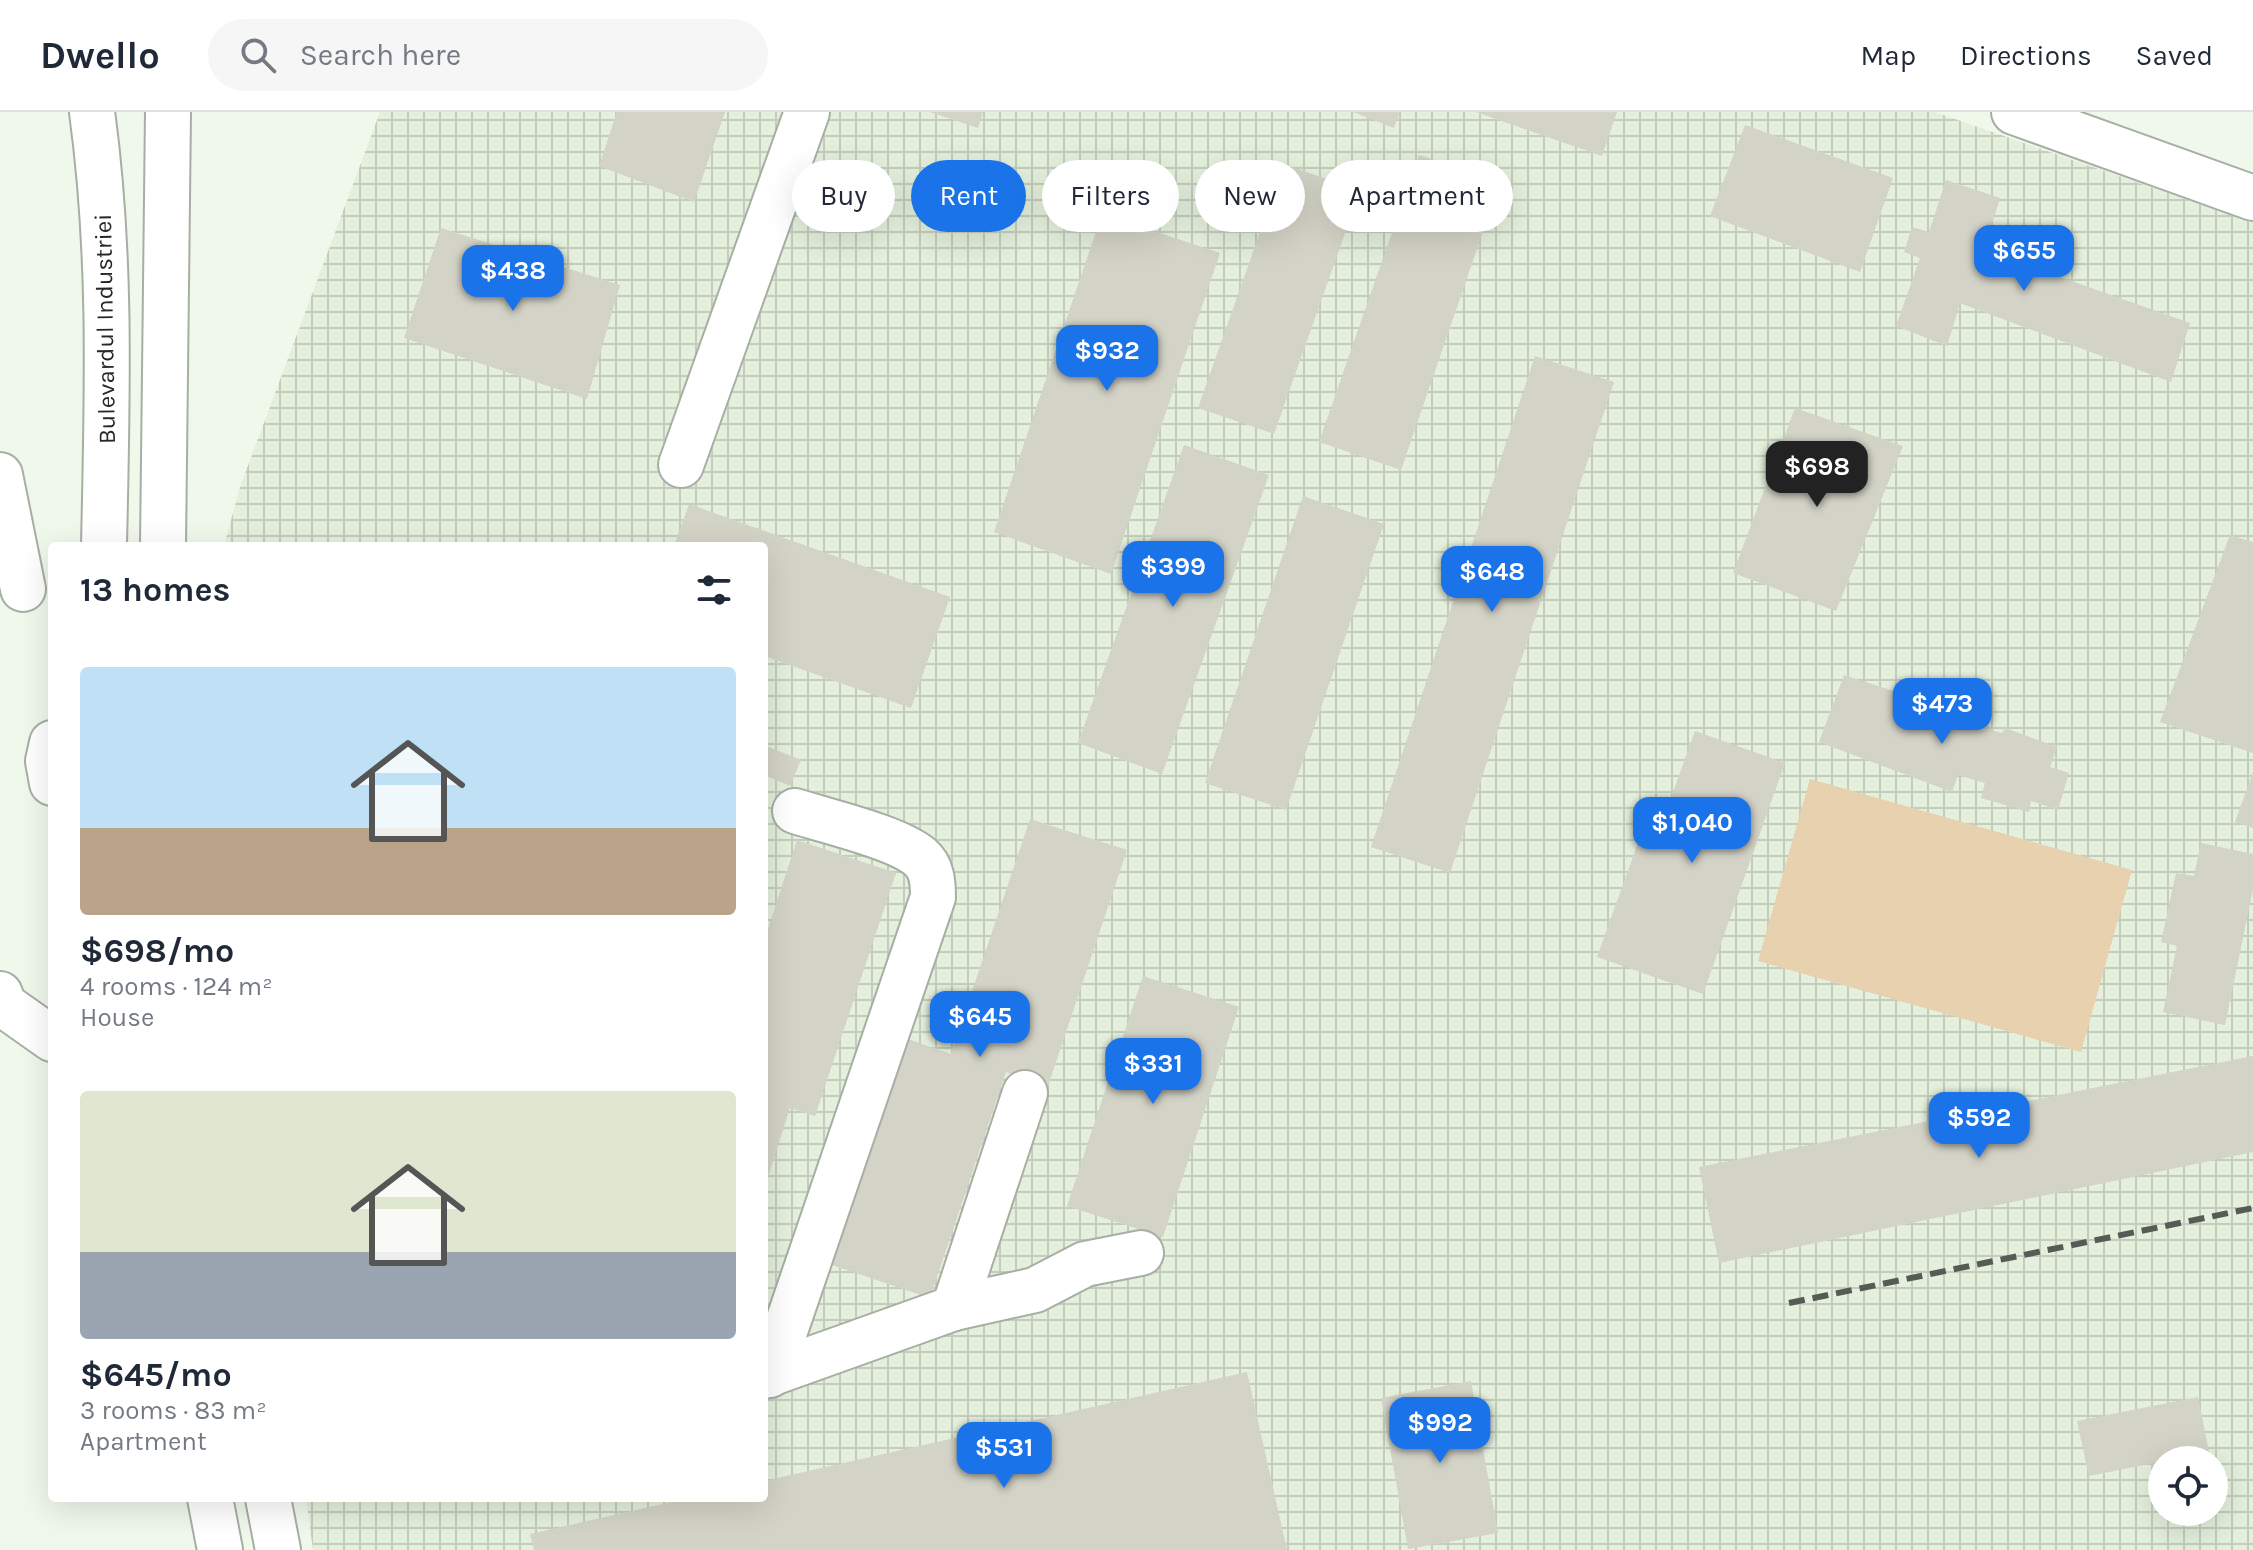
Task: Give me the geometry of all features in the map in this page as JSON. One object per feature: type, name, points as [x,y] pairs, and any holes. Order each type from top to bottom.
[{"type":"main road","name":"Bulevardul Industriei","points":[[92,112],[102,185],[109,303],[102,534]]},
{"type":"main road","points":[[163,542],[168,112]]},
{"type":"main road","points":[[681,465],[807,112]]},
{"type":"main road","points":[[2014,112],[2253,198]]},
{"type":"main road","points":[[0,475],[23,589]]},
{"type":"main road","points":[[768,1372],[933,897],[933,878],[922,858],[903,846],[795,811]]},
{"type":"main road","points":[[0,994],[4,1005],[48,1036]]},
{"type":"main road","points":[[954,1308],[1025,1093]]},
{"type":"main road","points":[[768,1375],[954,1308],[1035,1290],[1085,1264],[1141,1253]]},
{"type":"main road","points":[[211,1502],[220,1550]]},
{"type":"main road","points":[[269,1502],[278,1550]]},
{"type":"shaded area","points":[[380,112],[1935,112],[2253,223],[2253,1550],[313,1550],[307,1502],[768,1502],[768,542],[225,542],[240,487]]},
{"type":"shaded area","points":[[1810,779],[2132,870],[2081,1052],[1758,961]]},
{"type":"building","points":[[617,112],[725,112],[694,202],[599,166]]},
{"type":"building","points":[[930,112],[983,112],[978,128]]},
{"type":"building","points":[[1353,112],[1400,112],[1394,128]]},
{"type":"building","points":[[1476,112],[1617,112],[1602,156]]},
{"type":"building","points":[[1745,125],[1893,178],[1860,272],[1710,216]]},
{"type":"building","points":[[1419,155],[1434,160],[1417,160]]},
{"type":"building","points":[[1305,171],[1321,177],[1321,232],[1345,232],[1274,434],[1198,408],[1260,232],[1305,232]]},
{"type":"building","points":[[1946,180],[2000,198],[1984,250],[2190,323],[2171,382],[1960,303],[1947,346],[1896,326],[1920,258],[1904,252],[1912,227],[1929,232]]},
{"type":"building","points":[[441,228],[620,285],[587,399],[404,338]]},
{"type":"building","points":[[1096,232],[1156,232],[1220,253],[1111,574],[994,532]]},
{"type":"building","points":[[1392,232],[1483,232],[1401,470],[1319,442]]},
{"type":"building","points":[[1535,356],[1614,382],[1450,873],[1371,847]]},
{"type":"building","points":[[1795,408],[1903,446],[1836,611],[1733,573]]},
{"type":"building","points":[[1184,445],[1269,475],[1162,774],[1078,743]]},
{"type":"building","points":[[1303,496],[1384,524],[1286,810],[1205,783]]},
{"type":"building","points":[[689,504],[950,597],[911,708],[768,657],[768,542],[675,542]]},
{"type":"building","points":[[2230,535],[2253,542],[2253,753],[2160,722]]},
{"type":"building","points":[[1844,675],[1989,722],[1987,729],[2002,733],[2005,728],[2057,747],[2050,767],[2069,773],[2058,810],[2031,801],[2029,812],[1981,798],[1985,783],[1958,775],[1952,792],[1819,742]]},
{"type":"building","points":[[1695,731],[1785,763],[1703,994],[1597,957],[1648,815],[1663,820]]},
{"type":"building","points":[[768,747],[801,760],[790,786],[768,777]]},
{"type":"building","points":[[2253,772],[2253,828],[2235,822]]},
{"type":"building","points":[[1030,819],[1127,850],[1048,1086],[1006,1072],[930,1298],[832,1265],[908,1039],[951,1054]]},
{"type":"building","points":[[797,840],[896,873],[815,1116],[790,1108],[768,1177],[768,929]]},
{"type":"building","points":[[2201,843],[2253,854],[2253,889],[2225,1025],[2163,1012],[2177,946],[2161,942],[2176,873],[2194,876]]},
{"type":"building","points":[[1143,976],[1239,1007],[1163,1237],[1067,1206]]},
{"type":"building","points":[[2253,1056],[2253,1152],[1719,1263],[1699,1167]]},
{"type":"building","points":[[1247,1372],[1287,1550],[534,1550],[530,1534],[671,1502],[768,1502],[768,1480]]},
{"type":"building","points":[[1471,1381],[1498,1533],[1408,1549],[1381,1398]]},
{"type":"building","points":[[2198,1397],[2208,1446],[2148,1446],[2148,1464],[2089,1476],[2077,1421]]},
{"type":"railway","points":[[1789,1303],[2253,1208]]}]
